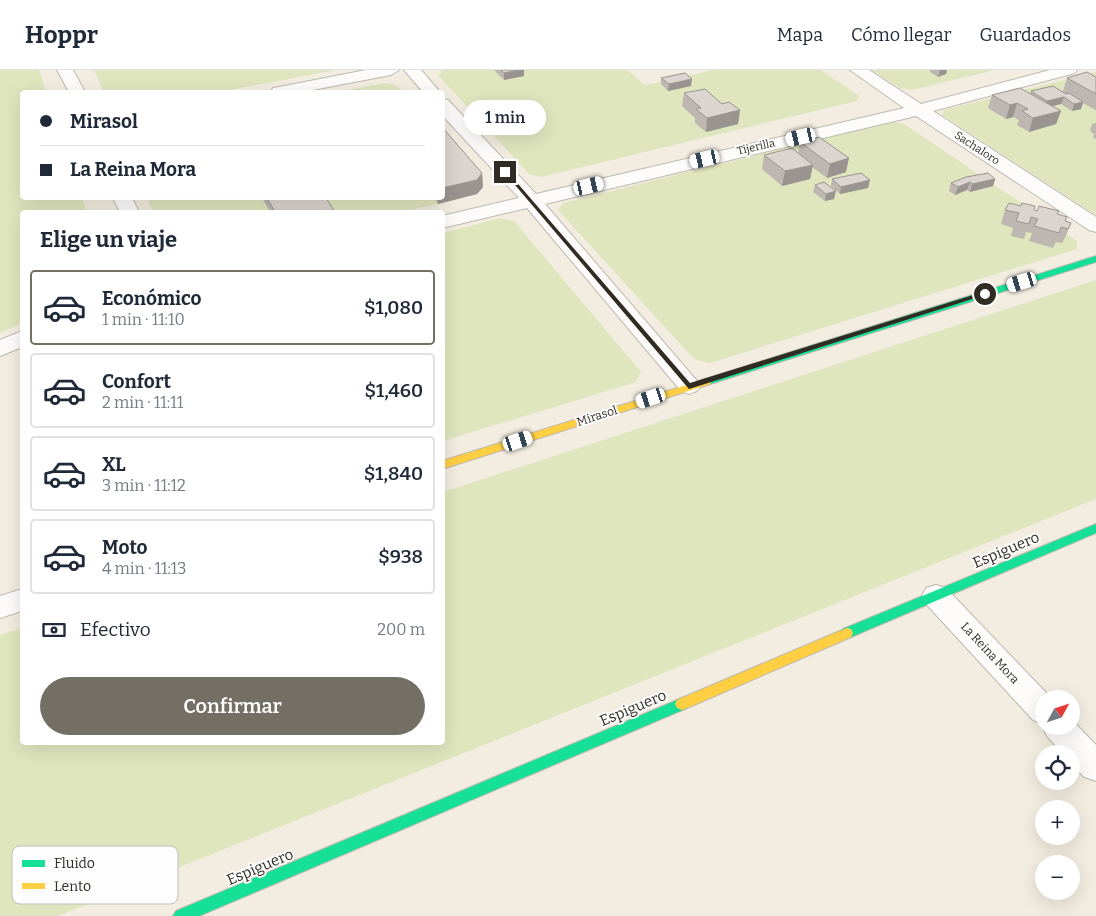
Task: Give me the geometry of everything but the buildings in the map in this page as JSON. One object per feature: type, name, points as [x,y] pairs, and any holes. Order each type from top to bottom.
[{"type":"street","points":[[65,70],[76,90]]},
{"type":"street","points":[[288,90],[391,70]]},
{"type":"street","points":[[412,70],[430,90]]},
{"type":"street","name":"Sachaloro","points":[[858,70],[1096,226]]},
{"type":"street","name":"Tijerilla","points":[[445,221],[918,110],[1069,70]]},
{"type":"street","points":[[445,107],[530,200],[689,386]]},
{"type":"street","name":"Mirasol","points":[[445,464],[1096,259]]},
{"type":"street","points":[[0,349],[20,339]]},
{"type":"street","name":"Espiguero","points":[[181,916],[220,908],[1096,528]]},
{"type":"street","name":"La Reina Mora","points":[[936,596],[1035,701]]},
{"type":"street","points":[[0,607],[20,601]]},
{"type":"street","points":[[1066,735],[1096,767]]},
{"type":"green space","points":[[0,70],[39,70],[45,90],[20,90],[20,200],[83,200],[86,210],[20,210],[20,324],[0,333]]},
{"type":"green space","points":[[94,70],[335,70],[230,90],[103,90]]},
{"type":"green space","points":[[442,70],[627,70],[645,85],[714,70],[821,70],[859,96],[857,101],[541,177],[529,174],[438,75]]},
{"type":"green space","points":[[872,70],[995,70],[912,90],[900,88]]},
{"type":"green space","points":[[1096,72],[1096,215],[942,115],[944,110]]},
{"type":"green space","points":[[385,83],[396,85],[401,90],[348,90]]},
{"type":"green space","points":[[891,122],[904,124],[1077,241],[1077,249],[710,363],[694,359],[558,210],[563,203]]},
{"type":"green space","points":[[148,200],[263,200],[269,210],[152,210]]},
{"type":"green space","points":[[320,200],[435,200],[438,204],[410,210],[327,210]]},
{"type":"green space","points":[[500,218],[514,221],[641,372],[636,382],[445,440],[445,232]]},
{"type":"green space","points":[[1096,280],[1096,499],[178,868],[178,846],[12,846],[12,904],[88,904],[58,916],[0,916],[0,635],[20,629],[20,745],[445,745],[445,491]]},
{"type":"traffic: fast","points":[[706,382],[1096,259]]},
{"type":"traffic: fast","points":[[847,633],[1096,528]]},
{"type":"traffic: fast","points":[[181,916],[682,704]]},
{"type":"traffic: slow","points":[[445,464],[706,382]]},
{"type":"traffic: slow","points":[[682,704],[847,633]]},
{"type":"route","points":[[505,172],[689,386],[985,294]]}]
